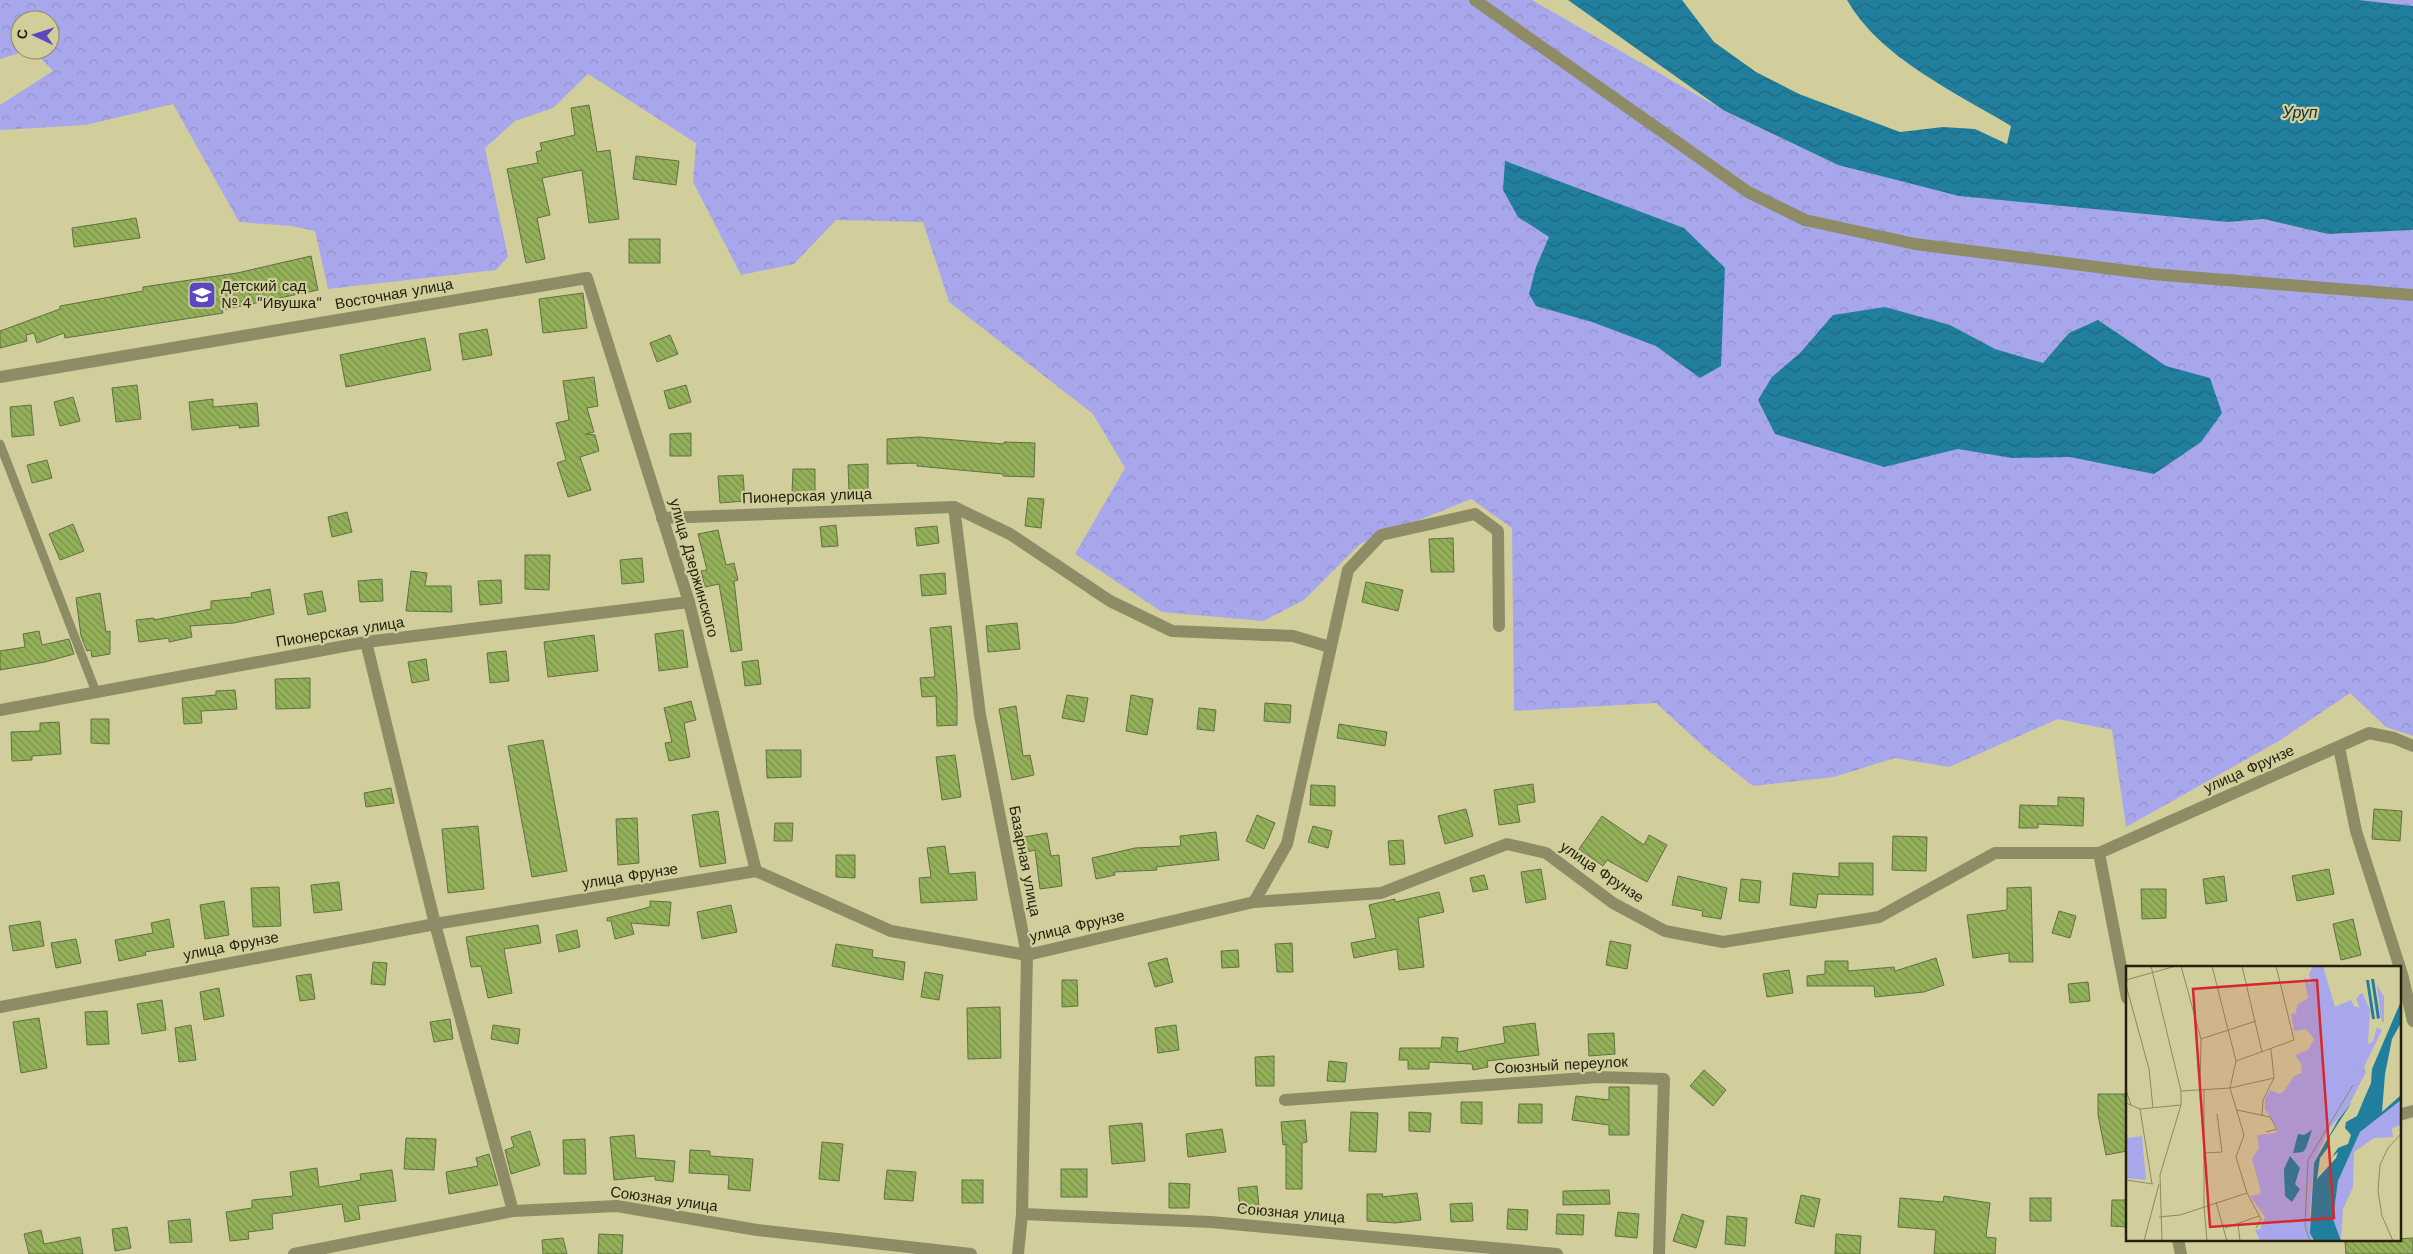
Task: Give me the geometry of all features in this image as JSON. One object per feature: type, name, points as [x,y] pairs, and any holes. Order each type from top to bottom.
[{"type":"street","points":[[1475,0],[1748,192],[1805,220],[1915,244],[2152,274],[2413,295]]},
{"type":"street","name":"Восточная улица","points":[[0,377],[587,278]]},
{"type":"street","name":"улица Дзержинского","points":[[587,278],[689,602],[756,871]]},
{"type":"street","points":[[954,506],[1010,534],[1110,602],[1172,631],[1293,636],[1330,647]]},
{"type":"street","name":"Пионерская улица","points":[[662,518],[954,506]]},
{"type":"street","name":"Базарная улица","points":[[954,506],[980,715],[1027,954],[1022,1214],[1018,1254]]},
{"type":"street","points":[[1254,902],[1287,844],[1348,570],[1381,535],[1475,514],[1498,531],[1499,626]]},
{"type":"street","name":"Пионерская улица","points":[[0,710],[366,642],[689,602]]},
{"type":"street","points":[[366,642],[434,924],[513,1211]]},
{"type":"street","name":"улица Фрунзе","points":[[0,1007],[434,924],[756,871],[891,931],[1027,954],[1254,902],[1381,893],[1507,844],[1546,853],[1613,903],[1665,931],[1722,942],[1879,918],[1995,853],[2099,854],[2369,733],[2394,738],[2413,746]]},
{"type":"street","points":[[2339,747],[2356,831],[2408,973],[2413,1021]]},
{"type":"street","points":[[2099,854],[2126,993]]},
{"type":"street","name":"Союзный переулок","points":[[1285,1100],[1598,1077],[1664,1079],[1659,1254]]},
{"type":"street","points":[[2400,1115],[2413,1111]]},
{"type":"street","name":"Союзная улица","points":[[294,1254],[513,1211],[617,1206],[757,1230],[971,1254]]},
{"type":"street","name":"Союзная улица","points":[[1022,1214],[1210,1222],[1557,1254]]},
{"type":"lane","points":[[0,444],[96,692]]},
{"type":"green space","points":[[0,0],[1532,0],[1723,110],[1838,165],[2228,222],[2264,219],[2328,234],[2413,230],[2413,736],[2386,727],[2350,693],[2279,741],[2126,827],[2112,730],[2058,719],[1949,767],[1895,758],[1834,777],[1753,786],[1706,749],[1656,703],[1514,711],[1512,528],[1471,499],[1360,544],[1304,600],[1263,621],[1162,612],[1075,554],[1125,468],[1093,414],[949,302],[923,222],[836,220],[794,264],[741,275],[693,182],[696,143],[588,74],[553,108],[515,121],[485,148],[508,257],[496,270],[328,289],[315,231],[292,226],[239,222],[173,104],[86,125],[0,130],[0,105],[53,71],[43,60],[60,60],[60,10],[10,10],[10,56],[0,59]]},
{"type":"green space","points":[[2359,0],[2413,0],[2413,6]]},
{"type":"water","name":"Уруп","points":[[1568,0],[1682,0],[1714,42],[1756,72],[1799,94],[1900,132],[1943,127],[1975,129],[2007,144],[2011,126],[1920,72],[1899,56],[1861,21],[1847,0],[2359,0],[2413,6],[2413,230],[2328,234],[2264,219],[2228,222],[1959,196],[1838,165],[1723,110]]},
{"type":"water","points":[[1505,161],[1684,228],[1725,268],[1721,366],[1700,378],[1656,346],[1592,322],[1536,306],[1529,294],[1536,267],[1549,237],[1518,217],[1503,190]]},
{"type":"water","points":[[1885,307],[1950,325],[1995,349],[2043,363],[2069,333],[2098,320],[2166,366],[2210,378],[2222,413],[2201,442],[2154,474],[2070,457],[2012,458],[1958,449],[1884,467],[1775,434],[1758,400],[1772,377],[1800,353],[1833,315]]},
{"type":"building","points":[[589,105],[597,152],[610,150],[619,219],[589,223],[582,170],[542,178],[550,215],[537,218],[545,259],[526,263],[507,169],[538,163],[536,152],[542,150],[540,143],[575,135],[571,108]]},
{"type":"building","points":[[636,156],[679,161],[676,185],[633,179]]},
{"type":"building","points":[[136,218],[140,238],[74,247],[72,228]]},
{"type":"building","points":[[629,239],[660,239],[660,263],[629,263]]},
{"type":"building","points":[[311,256],[318,290],[222,310],[223,313],[65,338],[64,333],[37,343],[34,333],[26,335],[27,341],[0,348],[0,331],[60,309],[60,306],[143,291],[143,287],[237,273]]},
{"type":"building","points":[[583,293],[587,328],[543,333],[539,299]]},
{"type":"building","points":[[487,329],[492,355],[463,360],[459,334]]},
{"type":"building","points":[[670,335],[678,354],[657,362],[650,343]]},
{"type":"building","points":[[425,338],[431,370],[346,387],[340,355]]},
{"type":"building","points":[[594,377],[598,406],[587,408],[594,432],[586,434],[595,435],[599,451],[580,457],[591,490],[568,497],[557,463],[566,460],[556,423],[569,420],[563,381]]},
{"type":"building","points":[[137,385],[141,419],[116,422],[112,388]]},
{"type":"building","points":[[686,385],[691,402],[669,409],[664,391]]},
{"type":"building","points":[[73,397],[80,421],[60,426],[54,402]]},
{"type":"building","points":[[213,399],[213,407],[257,403],[259,426],[239,428],[239,425],[192,430],[189,402]]},
{"type":"building","points":[[31,405],[34,435],[12,437],[10,407]]},
{"type":"building","points":[[691,433],[691,456],[670,456],[670,434]]},
{"type":"building","points":[[919,437],[1004,444],[1004,442],[1035,443],[1034,477],[1003,476],[1003,474],[917,466],[917,463],[887,464],[887,439]]},
{"type":"building","points":[[47,460],[52,478],[32,483],[27,465]]},
{"type":"building","points":[[868,464],[868,492],[849,492],[848,465]]},
{"type":"building","points":[[793,469],[815,469],[815,493],[792,493]]},
{"type":"building","points":[[743,475],[745,501],[720,503],[718,476]]},
{"type":"building","points":[[1028,498],[1044,499],[1041,528],[1025,526]]},
{"type":"building","points":[[347,512],[352,532],[332,537],[328,517]]},
{"type":"building","points":[[73,524],[84,551],[60,560],[49,534]]},
{"type":"building","points":[[836,525],[838,546],[822,547],[820,527]]},
{"type":"building","points":[[937,526],[939,543],[917,546],[915,528]]},
{"type":"building","points":[[718,530],[726,565],[734,563],[738,580],[734,581],[742,650],[731,652],[719,584],[705,587],[701,571],[707,570],[698,534]]},
{"type":"building","points":[[1453,538],[1454,572],[1431,572],[1429,539]]},
{"type":"building","points":[[525,555],[550,555],[549,590],[525,589]]},
{"type":"building","points":[[642,558],[644,582],[622,584],[620,560]]},
{"type":"building","points":[[411,571],[427,573],[425,586],[451,586],[452,612],[406,611]]},
{"type":"building","points":[[945,573],[946,594],[922,596],[920,575]]},
{"type":"building","points":[[382,579],[383,601],[360,602],[358,581]]},
{"type":"building","points":[[501,580],[502,603],[480,605],[478,581]]},
{"type":"building","points":[[1366,582],[1403,590],[1398,611],[1362,602]]},
{"type":"building","points":[[270,589],[274,614],[234,623],[190,626],[192,637],[169,642],[169,638],[139,642],[136,620],[154,618],[154,620],[211,609],[211,601],[252,597],[251,593]]},
{"type":"building","points":[[322,591],[326,611],[308,615],[304,594]]},
{"type":"building","points":[[100,593],[106,632],[110,631],[110,654],[92,657],[91,650],[87,651],[81,636],[76,598]]},
{"type":"building","points":[[1017,623],[1020,649],[988,652],[986,626]]},
{"type":"building","points":[[951,626],[957,693],[957,725],[937,726],[936,696],[922,697],[920,678],[935,677],[930,628]]},
{"type":"building","points":[[683,630],[688,667],[659,671],[655,634]]},
{"type":"building","points":[[39,631],[42,645],[69,639],[74,654],[45,662],[0,670],[0,651],[25,647],[23,634]]},
{"type":"building","points":[[594,635],[598,671],[548,677],[544,642]]},
{"type":"building","points":[[506,651],[509,681],[490,683],[487,653]]},
{"type":"building","points":[[426,659],[429,680],[412,683],[408,662]]},
{"type":"building","points":[[758,660],[761,684],[745,686],[742,662]]},
{"type":"building","points":[[310,678],[310,708],[276,709],[275,679]]},
{"type":"building","points":[[235,690],[237,709],[201,711],[202,723],[184,724],[182,698],[216,695],[216,691]]},
{"type":"building","points":[[1067,695],[1088,698],[1084,722],[1062,718]]},
{"type":"building","points":[[1131,695],[1153,699],[1147,735],[1126,731]]},
{"type":"building","points":[[691,701],[696,720],[684,723],[690,757],[669,761],[665,743],[672,742],[664,708]]},
{"type":"building","points":[[1265,703],[1291,705],[1290,723],[1264,721]]},
{"type":"building","points":[[1016,706],[1023,756],[1030,755],[1034,775],[1012,780],[999,709]]},
{"type":"building","points":[[1199,708],[1216,710],[1214,731],[1197,729]]},
{"type":"building","points":[[91,719],[109,719],[109,744],[91,743]]},
{"type":"building","points":[[59,722],[61,754],[32,756],[32,760],[12,761],[11,732],[40,731],[40,723]]},
{"type":"building","points":[[1339,724],[1387,732],[1385,746],[1337,738]]},
{"type":"building","points":[[543,740],[567,871],[532,877],[508,746]]},
{"type":"building","points":[[766,750],[801,750],[801,777],[767,778]]},
{"type":"building","points":[[955,755],[961,797],[942,800],[936,757]]},
{"type":"building","points":[[1533,784],[1535,802],[1517,805],[1520,822],[1499,825],[1494,790]]},
{"type":"building","points":[[1311,785],[1335,786],[1335,806],[1310,805]]},
{"type":"building","points":[[391,788],[394,803],[366,807],[364,793]]},
{"type":"building","points":[[2058,797],[2084,798],[2083,826],[2038,824],[2038,828],[2019,828],[2020,805],[2058,806]]},
{"type":"building","points":[[1466,809],[1473,836],[1445,844],[1438,816]]},
{"type":"building","points":[[2374,809],[2402,811],[2400,841],[2372,839]]},
{"type":"building","points":[[718,811],[726,863],[700,867],[692,815]]},
{"type":"building","points":[[1257,815],[1275,823],[1264,849],[1246,841]]},
{"type":"building","points":[[1602,816],[1644,845],[1649,835],[1667,845],[1647,882],[1607,860],[1603,866],[1579,849]]},
{"type":"building","points":[[637,818],[639,863],[618,865],[616,819]]},
{"type":"building","points":[[775,823],[793,823],[792,841],[774,841]]},
{"type":"building","points":[[478,826],[484,889],[448,893],[442,829]]},
{"type":"building","points":[[1313,826],[1332,831],[1328,848],[1308,842]]},
{"type":"building","points":[[1216,832],[1219,860],[1156,867],[1157,870],[1114,872],[1115,875],[1096,879],[1092,858],[1135,848],[1181,846],[1180,836]]},
{"type":"building","points":[[1047,833],[1051,856],[1059,855],[1062,886],[1040,889],[1035,850],[1026,852],[1024,837]]},
{"type":"building","points":[[1893,836],[1927,837],[1926,871],[1892,870]]},
{"type":"building","points":[[1403,840],[1405,864],[1390,865],[1388,841]]},
{"type":"building","points":[[945,846],[949,874],[975,872],[977,900],[921,903],[919,878],[931,877],[927,848]]},
{"type":"building","points":[[836,855],[855,855],[855,878],[836,877]]},
{"type":"building","points":[[1839,863],[1873,863],[1873,895],[1818,894],[1816,908],[1790,905],[1793,873],[1839,877]]},
{"type":"building","points":[[1541,869],[1546,899],[1526,903],[1521,872]]},
{"type":"building","points":[[2329,869],[2334,894],[2297,901],[2292,876]]},
{"type":"building","points":[[1484,875],[1488,889],[1473,892],[1470,878]]},
{"type":"building","points":[[1678,876],[1727,888],[1721,919],[1702,916],[1703,911],[1672,905]]},
{"type":"building","points":[[2224,876],[2227,901],[2206,904],[2203,879]]},
{"type":"building","points":[[1741,879],[1761,881],[1759,903],[1739,901]]},
{"type":"building","points":[[339,882],[342,910],[314,913],[311,885]]},
{"type":"building","points":[[279,887],[281,926],[253,927],[251,888]]},
{"type":"building","points":[[2031,887],[2033,962],[2009,962],[2009,953],[1973,958],[1967,915],[2007,910],[2007,888]]},
{"type":"building","points":[[2141,889],[2166,889],[2166,918],[2142,919]]},
{"type":"building","points":[[1439,892],[1444,912],[1418,918],[1424,967],[1399,970],[1397,949],[1354,958],[1351,943],[1376,938],[1369,905],[1395,899],[1395,902]]},
{"type":"building","points":[[224,901],[229,935],[205,939],[200,905]]},
{"type":"building","points":[[650,901],[671,902],[669,926],[631,923],[634,934],[615,939],[611,921],[607,921],[607,918],[650,907]]},
{"type":"building","points":[[731,905],[737,932],[702,939],[697,912]]},
{"type":"building","points":[[2059,911],[2076,916],[2070,938],[2052,933]]},
{"type":"building","points":[[169,919],[174,947],[145,952],[146,955],[119,961],[115,940],[153,933],[151,923]]},
{"type":"building","points":[[2353,919],[2361,955],[2341,960],[2333,924]]},
{"type":"building","points":[[40,921],[44,946],[13,951],[9,926]]},
{"type":"building","points":[[538,925],[541,943],[504,949],[512,993],[488,998],[481,966],[471,967],[466,937]]},
{"type":"building","points":[[577,930],[580,947],[559,952],[556,935]]},
{"type":"building","points":[[76,939],[81,963],[56,968],[51,943]]},
{"type":"building","points":[[1610,941],[1631,945],[1627,969],[1606,965]]},
{"type":"building","points":[[1292,943],[1293,972],[1277,972],[1275,944]]},
{"type":"building","points":[[836,944],[873,950],[872,957],[905,962],[903,980],[832,966]]},
{"type":"building","points":[[1238,950],[1239,967],[1222,968],[1221,951]]},
{"type":"building","points":[[1167,958],[1173,982],[1155,987],[1148,963]]},
{"type":"building","points":[[1936,958],[1944,985],[1924,992],[1875,997],[1874,986],[1807,986],[1807,976],[1825,974],[1825,961],[1848,961],[1848,971],[1894,967],[1895,971]]},
{"type":"building","points":[[373,962],[387,963],[385,985],[371,984]]},
{"type":"building","points":[[1789,970],[1793,993],[1767,997],[1763,974]]},
{"type":"building","points":[[925,972],[943,975],[939,1000],[921,997]]},
{"type":"building","points":[[311,974],[315,999],[300,1001],[296,976]]},
{"type":"building","points":[[1062,980],[1077,980],[1078,1006],[1062,1007]]},
{"type":"building","points":[[2088,982],[2090,1001],[2070,1003],[2068,984]]},
{"type":"building","points":[[219,988],[224,1016],[204,1020],[200,992]]},
{"type":"building","points":[[162,1000],[166,1030],[142,1034],[137,1004]]},
{"type":"building","points":[[1000,1007],[1001,1058],[968,1059],[967,1008]]},
{"type":"building","points":[[107,1011],[109,1044],[87,1045],[85,1012]]},
{"type":"building","points":[[39,1018],[47,1068],[21,1073],[13,1022]]},
{"type":"building","points":[[450,1019],[453,1039],[434,1042],[430,1022]]},
{"type":"building","points":[[1535,1023],[1539,1055],[1487,1061],[1488,1067],[1473,1070],[1472,1064],[1429,1062],[1429,1069],[1408,1069],[1408,1060],[1399,1060],[1400,1048],[1441,1048],[1442,1037],[1458,1038],[1457,1052],[1505,1043],[1503,1027]]},
{"type":"building","points":[[191,1025],[196,1060],[179,1062],[175,1028]]},
{"type":"building","points":[[493,1025],[520,1029],[518,1044],[491,1039]]},
{"type":"building","points":[[1176,1025],[1179,1050],[1158,1053],[1155,1028]]},
{"type":"building","points":[[1614,1033],[1615,1054],[1589,1056],[1588,1034]]},
{"type":"building","points":[[1274,1056],[1274,1086],[1256,1086],[1255,1057]]},
{"type":"building","points":[[1329,1061],[1347,1063],[1345,1082],[1327,1081]]},
{"type":"building","points":[[1704,1070],[1726,1090],[1713,1106],[1690,1086]]},
{"type":"building","points":[[1609,1087],[1629,1087],[1629,1135],[1609,1135],[1609,1125],[1572,1120],[1576,1096],[1609,1100]]},
{"type":"building","points":[[2098,1094],[2125,1094],[2126,1151],[2106,1155],[2098,1115]]},
{"type":"building","points":[[1461,1102],[1482,1102],[1482,1124],[1461,1123]]},
{"type":"building","points":[[1519,1104],[1542,1104],[1542,1123],[1518,1123]]},
{"type":"building","points":[[1351,1112],[1378,1113],[1376,1152],[1349,1151]]},
{"type":"building","points":[[1409,1112],[1431,1113],[1430,1132],[1409,1131]]},
{"type":"building","points":[[1305,1120],[1307,1142],[1302,1143],[1302,1189],[1286,1189],[1286,1144],[1283,1145],[1281,1122]]},
{"type":"building","points":[[1142,1123],[1145,1161],[1112,1164],[1109,1126]]},
{"type":"building","points":[[1222,1129],[1226,1152],[1188,1157],[1186,1134]]},
{"type":"building","points":[[530,1131],[540,1165],[511,1174],[505,1150],[514,1147],[511,1137]]},
{"type":"building","points":[[634,1135],[636,1158],[675,1161],[673,1182],[655,1180],[655,1176],[614,1180],[610,1137]]},
{"type":"building","points":[[406,1138],[436,1139],[434,1170],[404,1169]]},
{"type":"building","points":[[585,1139],[586,1174],[564,1174],[563,1140]]},
{"type":"building","points":[[822,1142],[843,1144],[839,1181],[819,1179]]},
{"type":"building","points":[[690,1150],[710,1151],[710,1156],[753,1159],[750,1191],[728,1189],[729,1175],[689,1173]]},
{"type":"building","points":[[489,1154],[498,1185],[449,1194],[446,1172],[478,1166],[476,1158]]},
{"type":"building","points":[[317,1168],[319,1187],[361,1180],[360,1174],[392,1170],[396,1201],[358,1206],[360,1219],[345,1222],[342,1204],[272,1214],[273,1229],[248,1232],[249,1239],[230,1241],[226,1212],[252,1208],[252,1200],[293,1196],[290,1172]]},
{"type":"building","points":[[1061,1169],[1087,1169],[1087,1197],[1061,1197]]},
{"type":"building","points":[[887,1170],[916,1172],[913,1201],[884,1199]]},
{"type":"building","points":[[962,1180],[983,1180],[983,1203],[962,1203]]},
{"type":"building","points":[[1169,1183],[1190,1184],[1189,1208],[1169,1208]]},
{"type":"building","points":[[1257,1186],[1259,1207],[1240,1208],[1238,1188]]},
{"type":"building","points":[[1609,1190],[1610,1204],[1563,1205],[1563,1191]]},
{"type":"building","points":[[1417,1193],[1421,1220],[1395,1223],[1367,1221],[1367,1194],[1383,1194],[1382,1197]]},
{"type":"building","points":[[1801,1195],[1820,1199],[1814,1227],[1795,1223]]},
{"type":"building","points":[[1944,1196],[1990,1203],[1986,1237],[1996,1238],[1995,1254],[1934,1254],[1936,1230],[1898,1227],[1900,1198],[1943,1202]]},
{"type":"building","points":[[2030,1198],[2051,1198],[2051,1221],[2030,1221]]},
{"type":"building","points":[[2112,1200],[2126,1200],[2126,1227],[2111,1226]]},
{"type":"building","points":[[1472,1203],[1473,1221],[1451,1222],[1450,1204]]},
{"type":"building","points":[[1508,1209],[1528,1210],[1527,1230],[1507,1229]]},
{"type":"building","points":[[1618,1212],[1639,1214],[1637,1238],[1615,1236]]},
{"type":"building","points":[[1557,1214],[1584,1215],[1583,1235],[1556,1234]]},
{"type":"building","points":[[1682,1214],[1704,1221],[1696,1248],[1673,1241]]},
{"type":"building","points":[[1727,1216],[1747,1218],[1745,1246],[1725,1244]]},
{"type":"building","points":[[190,1219],[192,1242],[170,1243],[168,1221]]},
{"type":"building","points":[[127,1227],[131,1248],[115,1251],[112,1229]]},
{"type":"building","points":[[41,1230],[44,1244],[80,1237],[83,1254],[29,1254],[24,1234]]},
{"type":"building","points":[[599,1234],[623,1235],[622,1254],[598,1254]]},
{"type":"building","points":[[1836,1234],[1861,1236],[1860,1254],[1835,1254]]},
{"type":"building","points":[[563,1238],[567,1254],[543,1254],[542,1240]]},
{"type":"building","points":[[2413,1238],[2413,1254],[2346,1254],[2345,1242],[2400,1242],[2400,1239]]},
{"type":"place","name":"Детский сад № 4 \"Ивушка\"","points":[[202,295]]}]
